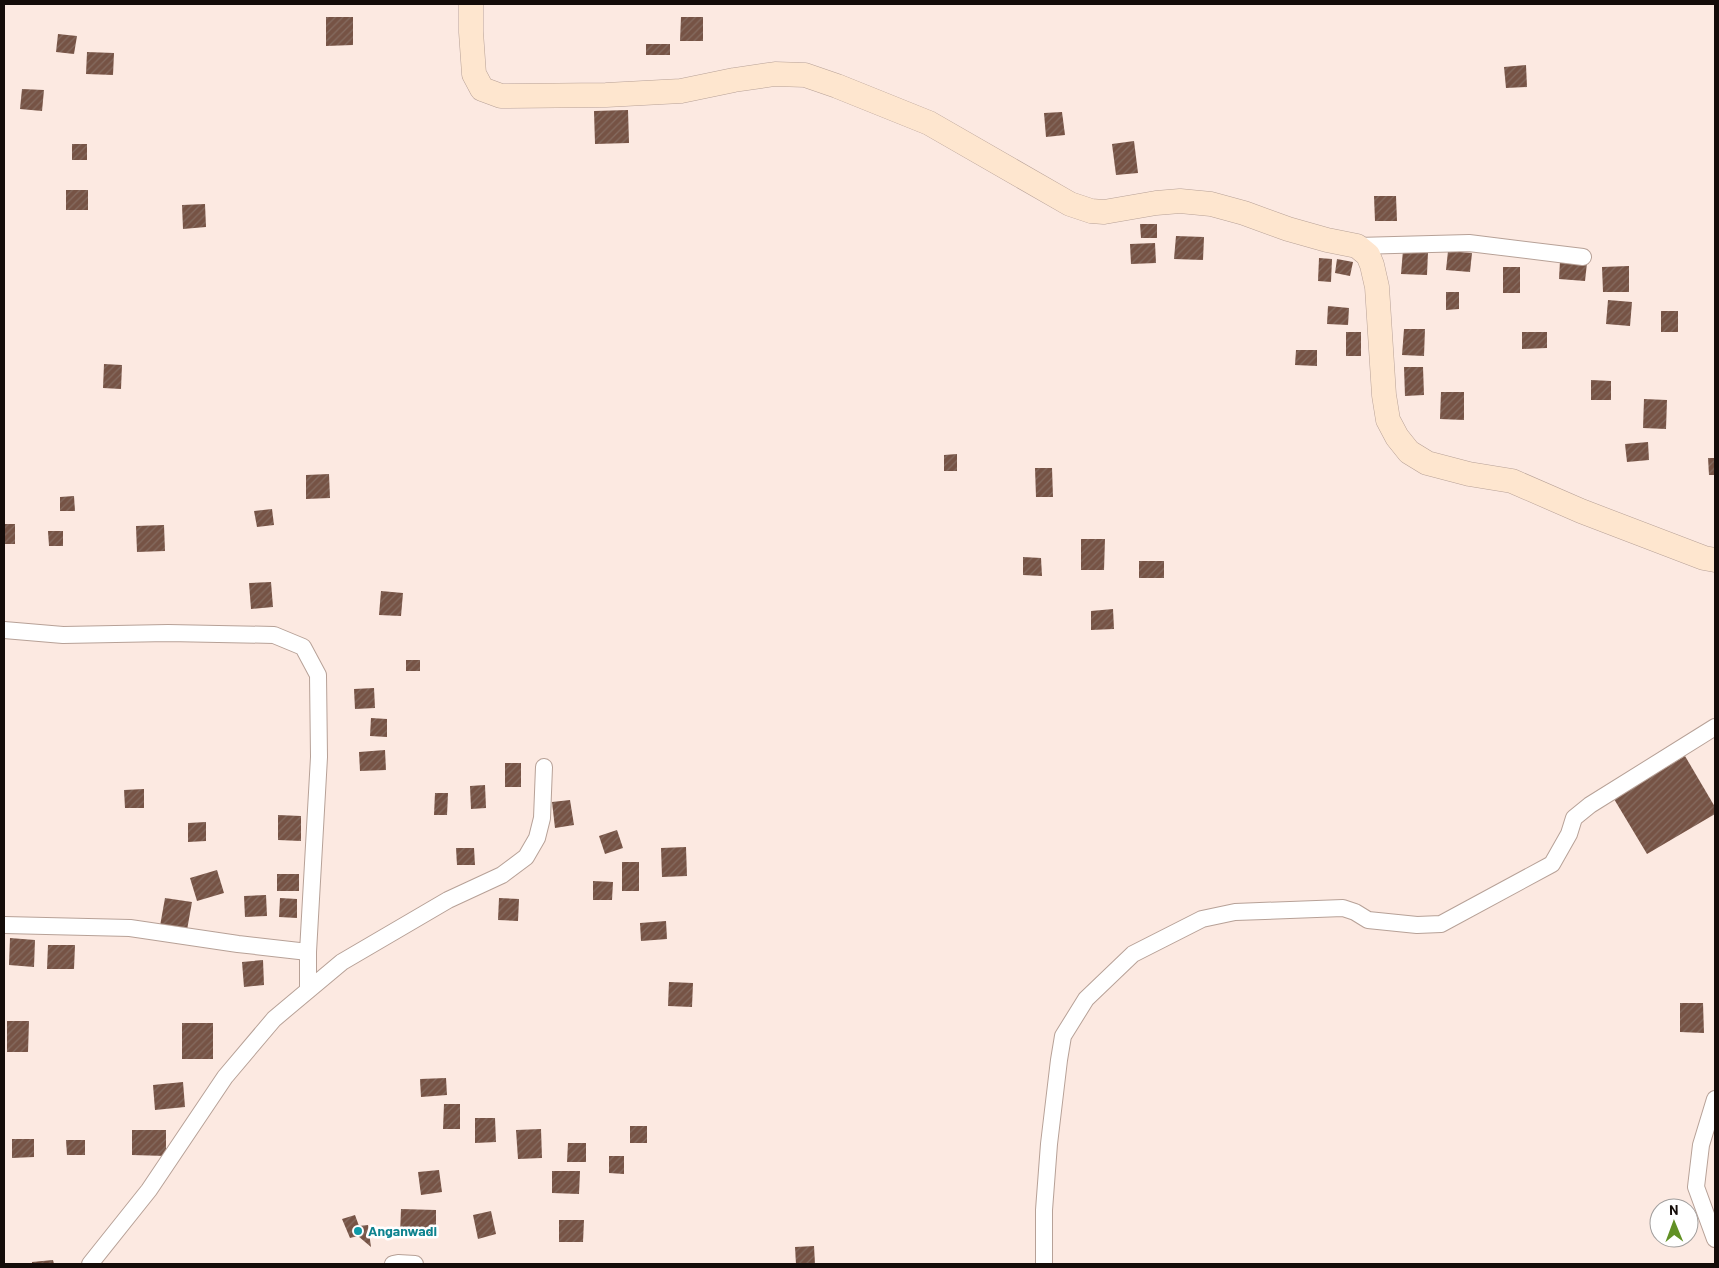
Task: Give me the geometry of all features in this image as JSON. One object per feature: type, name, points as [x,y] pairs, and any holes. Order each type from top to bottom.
[{"type":"main road","points":[[471,4],[474,74],[482,90],[501,96],[606,95],[681,91],[775,74],[805,75],[929,123],[1070,204],[1091,211],[1104,212],[1180,201],[1211,204],[1244,213],[1288,229],[1357,246],[1368,255],[1377,287],[1384,395],[1388,420],[1397,437],[1410,452],[1427,463],[1468,474],[1512,481],[1581,511],[1704,558],[1715,560]]},
{"type":"street","points":[[1357,246],[1469,243],[1583,257]]},
{"type":"street","points":[[4,630],[63,635],[168,633],[274,636],[304,647],[318,675],[319,757],[308,952],[308,990]]},
{"type":"street","points":[[1044,1264],[1044,1210],[1049,1144],[1058,1060],[1063,1036],[1086,999],[1133,954],[1202,919],[1235,912],[1343,908],[1355,912],[1368,920],[1417,925],[1441,924],[1552,864],[1569,834],[1574,818],[1590,805],[1715,727]]},
{"type":"street","points":[[90,1264],[149,1190],[225,1077],[274,1019],[342,962],[448,900],[502,875],[526,857],[537,838],[542,818],[544,767]]},
{"type":"street","points":[[4,925],[130,928],[308,952]]},
{"type":"street","points":[[1715,1099],[1701,1145],[1696,1187],[1715,1240]]},
{"type":"street","points":[[393,1264],[415,1264]]},
{"type":"building","points":[[326,17],[353,17],[353,45],[326,46]]},
{"type":"building","points":[[681,17],[703,17],[703,41],[680,41]]},
{"type":"building","points":[[58,34],[77,36],[74,54],[56,52]]},
{"type":"building","points":[[646,44],[670,44],[670,55],[646,55]]},
{"type":"building","points":[[87,52],[114,53],[113,75],[86,74]]},
{"type":"building","points":[[1526,65],[1527,87],[1506,88],[1504,67]]},
{"type":"building","points":[[22,89],[44,90],[42,111],[20,109]]},
{"type":"building","points":[[628,110],[629,143],[595,144],[594,111]]},
{"type":"building","points":[[1062,112],[1065,135],[1046,137],[1044,113]]},
{"type":"building","points":[[1134,141],[1138,173],[1116,175],[1112,144]]},
{"type":"building","points":[[72,144],[87,144],[87,160],[72,160]]},
{"type":"building","points":[[66,190],[88,190],[88,210],[66,210]]},
{"type":"building","points":[[1374,196],[1396,196],[1397,221],[1375,221]]},
{"type":"building","points":[[205,204],[206,227],[183,229],[182,205]]},
{"type":"building","points":[[1140,224],[1157,224],[1157,238],[1141,238]]},
{"type":"building","points":[[1176,236],[1204,237],[1203,260],[1174,259]]},
{"type":"building","points":[[1155,243],[1156,263],[1131,264],[1130,244]]},
{"type":"building","points":[[1403,250],[1428,252],[1427,275],[1401,274]]},
{"type":"building","points":[[1448,251],[1472,253],[1470,272],[1446,270]]},
{"type":"building","points":[[1319,258],[1332,259],[1331,282],[1318,281]]},
{"type":"building","points":[[1337,259],[1353,262],[1350,276],[1335,273]]},
{"type":"building","points":[[1560,261],[1587,263],[1585,281],[1559,279]]},
{"type":"building","points":[[1629,266],[1629,292],[1603,292],[1602,267]]},
{"type":"building","points":[[1503,267],[1520,267],[1520,293],[1503,293]]},
{"type":"building","points":[[1446,292],[1459,292],[1459,309],[1446,310]]},
{"type":"building","points":[[1608,300],[1632,302],[1630,326],[1606,324]]},
{"type":"building","points":[[1328,306],[1349,308],[1348,325],[1327,324]]},
{"type":"building","points":[[1661,311],[1678,311],[1678,332],[1661,332]]},
{"type":"building","points":[[1404,329],[1425,329],[1424,356],[1402,355]]},
{"type":"building","points":[[1346,332],[1361,332],[1361,356],[1346,356]]},
{"type":"building","points":[[1522,332],[1547,332],[1547,348],[1522,349]]},
{"type":"building","points":[[1296,350],[1317,350],[1317,366],[1295,365]]},
{"type":"building","points":[[104,364],[122,365],[121,389],[103,388]]},
{"type":"building","points":[[1404,367],[1423,367],[1424,395],[1405,396]]},
{"type":"building","points":[[1591,380],[1611,381],[1611,400],[1591,400]]},
{"type":"building","points":[[1441,392],[1464,392],[1464,420],[1440,419]]},
{"type":"building","points":[[1644,399],[1667,400],[1666,429],[1643,428]]},
{"type":"building","points":[[1648,442],[1649,460],[1627,462],[1625,444]]},
{"type":"building","points":[[957,454],[957,471],[944,471],[944,455]]},
{"type":"building","points":[[1708,458],[1715,458],[1715,475],[1709,475]]},
{"type":"building","points":[[1035,468],[1052,468],[1053,497],[1036,497]]},
{"type":"building","points":[[329,474],[330,498],[306,499],[306,475]]},
{"type":"building","points":[[74,496],[75,511],[60,511],[60,497]]},
{"type":"building","points":[[272,509],[274,525],[257,527],[254,511]]},
{"type":"building","points":[[4,524],[15,524],[15,544],[4,544]]},
{"type":"building","points":[[164,525],[165,551],[137,552],[136,526]]},
{"type":"building","points":[[48,531],[63,531],[63,546],[49,546]]},
{"type":"building","points":[[1081,539],[1105,539],[1104,570],[1081,570]]},
{"type":"building","points":[[1023,557],[1041,558],[1042,576],[1023,575]]},
{"type":"building","points":[[1139,561],[1164,561],[1164,578],[1139,578]]},
{"type":"building","points":[[271,582],[273,607],[251,609],[249,583]]},
{"type":"building","points":[[381,591],[403,593],[401,616],[379,615]]},
{"type":"building","points":[[1113,609],[1114,629],[1091,630],[1091,611]]},
{"type":"building","points":[[406,660],[420,660],[420,671],[406,671]]},
{"type":"building","points":[[374,688],[375,708],[355,709],[354,689]]},
{"type":"building","points":[[371,718],[387,719],[387,737],[370,736]]},
{"type":"building","points":[[385,750],[386,770],[360,771],[359,752]]},
{"type":"building","points":[[1685,756],[1715,807],[1715,814],[1647,854],[1614,799]]},
{"type":"building","points":[[505,763],[521,763],[521,787],[505,787]]},
{"type":"building","points":[[485,785],[486,808],[471,809],[470,786]]},
{"type":"building","points":[[144,789],[144,808],[125,808],[124,790]]},
{"type":"building","points":[[435,793],[448,793],[447,815],[434,815]]},
{"type":"building","points":[[570,800],[574,825],[555,828],[552,802]]},
{"type":"building","points":[[278,815],[301,816],[301,841],[278,840]]},
{"type":"building","points":[[206,822],[206,841],[188,842],[188,823]]},
{"type":"building","points":[[617,830],[623,848],[605,854],[599,836]]},
{"type":"building","points":[[686,847],[687,876],[662,877],[661,848]]},
{"type":"building","points":[[456,848],[474,848],[475,865],[457,865]]},
{"type":"building","points":[[622,862],[639,862],[639,891],[622,891]]},
{"type":"building","points":[[217,870],[224,893],[197,901],[190,878]]},
{"type":"building","points":[[277,874],[299,874],[299,891],[277,891]]},
{"type":"building","points":[[593,881],[613,882],[612,900],[593,900]]},
{"type":"building","points":[[266,895],[267,916],[245,917],[244,896]]},
{"type":"building","points":[[165,898],[192,902],[187,930],[160,926]]},
{"type":"building","points":[[280,898],[297,899],[297,918],[279,917]]},
{"type":"building","points":[[499,898],[519,899],[518,921],[498,920]]},
{"type":"building","points":[[666,921],[667,939],[641,941],[640,923]]},
{"type":"building","points":[[10,938],[35,940],[34,967],[9,965]]},
{"type":"building","points":[[48,945],[75,945],[74,969],[47,969]]},
{"type":"building","points":[[263,960],[264,985],[244,987],[242,962]]},
{"type":"building","points":[[669,982],[693,983],[692,1007],[668,1006]]},
{"type":"building","points":[[1680,1003],[1703,1003],[1704,1033],[1680,1032]]},
{"type":"building","points":[[7,1021],[29,1021],[28,1052],[7,1052]]},
{"type":"building","points":[[182,1023],[213,1023],[213,1059],[182,1059]]},
{"type":"building","points":[[446,1078],[447,1095],[421,1097],[420,1079]]},
{"type":"building","points":[[183,1082],[185,1107],[155,1110],[153,1085]]},
{"type":"building","points":[[444,1104],[460,1104],[460,1129],[443,1129]]},
{"type":"building","points":[[475,1118],[495,1118],[496,1142],[475,1143]]},
{"type":"building","points":[[630,1126],[647,1126],[647,1143],[630,1143]]},
{"type":"building","points":[[541,1129],[542,1158],[518,1159],[516,1130]]},
{"type":"building","points":[[132,1130],[166,1130],[166,1156],[132,1155]]},
{"type":"building","points":[[12,1139],[34,1139],[34,1157],[12,1158]]},
{"type":"building","points":[[66,1140],[85,1140],[85,1155],[67,1155]]},
{"type":"building","points":[[568,1143],[586,1143],[586,1162],[567,1162]]},
{"type":"building","points":[[609,1156],[624,1156],[624,1174],[609,1173]]},
{"type":"building","points":[[439,1170],[442,1192],[421,1195],[418,1172]]},
{"type":"building","points":[[552,1171],[580,1171],[579,1194],[552,1193]]},
{"type":"building","points":[[401,1209],[436,1210],[436,1235],[400,1234]]},
{"type":"building","points":[[491,1211],[496,1234],[478,1239],[473,1215]]},
{"type":"building","name":"Anganwadi","points":[[355,1215],[359,1226],[368,1225],[371,1247],[358,1236],[350,1238],[342,1219]]},
{"type":"building","points":[[559,1220],[584,1220],[583,1242],[559,1242]]},
{"type":"building","points":[[814,1246],[815,1264],[796,1264],[795,1247]]},
{"type":"building","points":[[53,1260],[54,1264],[32,1264],[32,1262]]},
{"type":"place","name":"Anganwadi","points":[[358,1231]]}]
